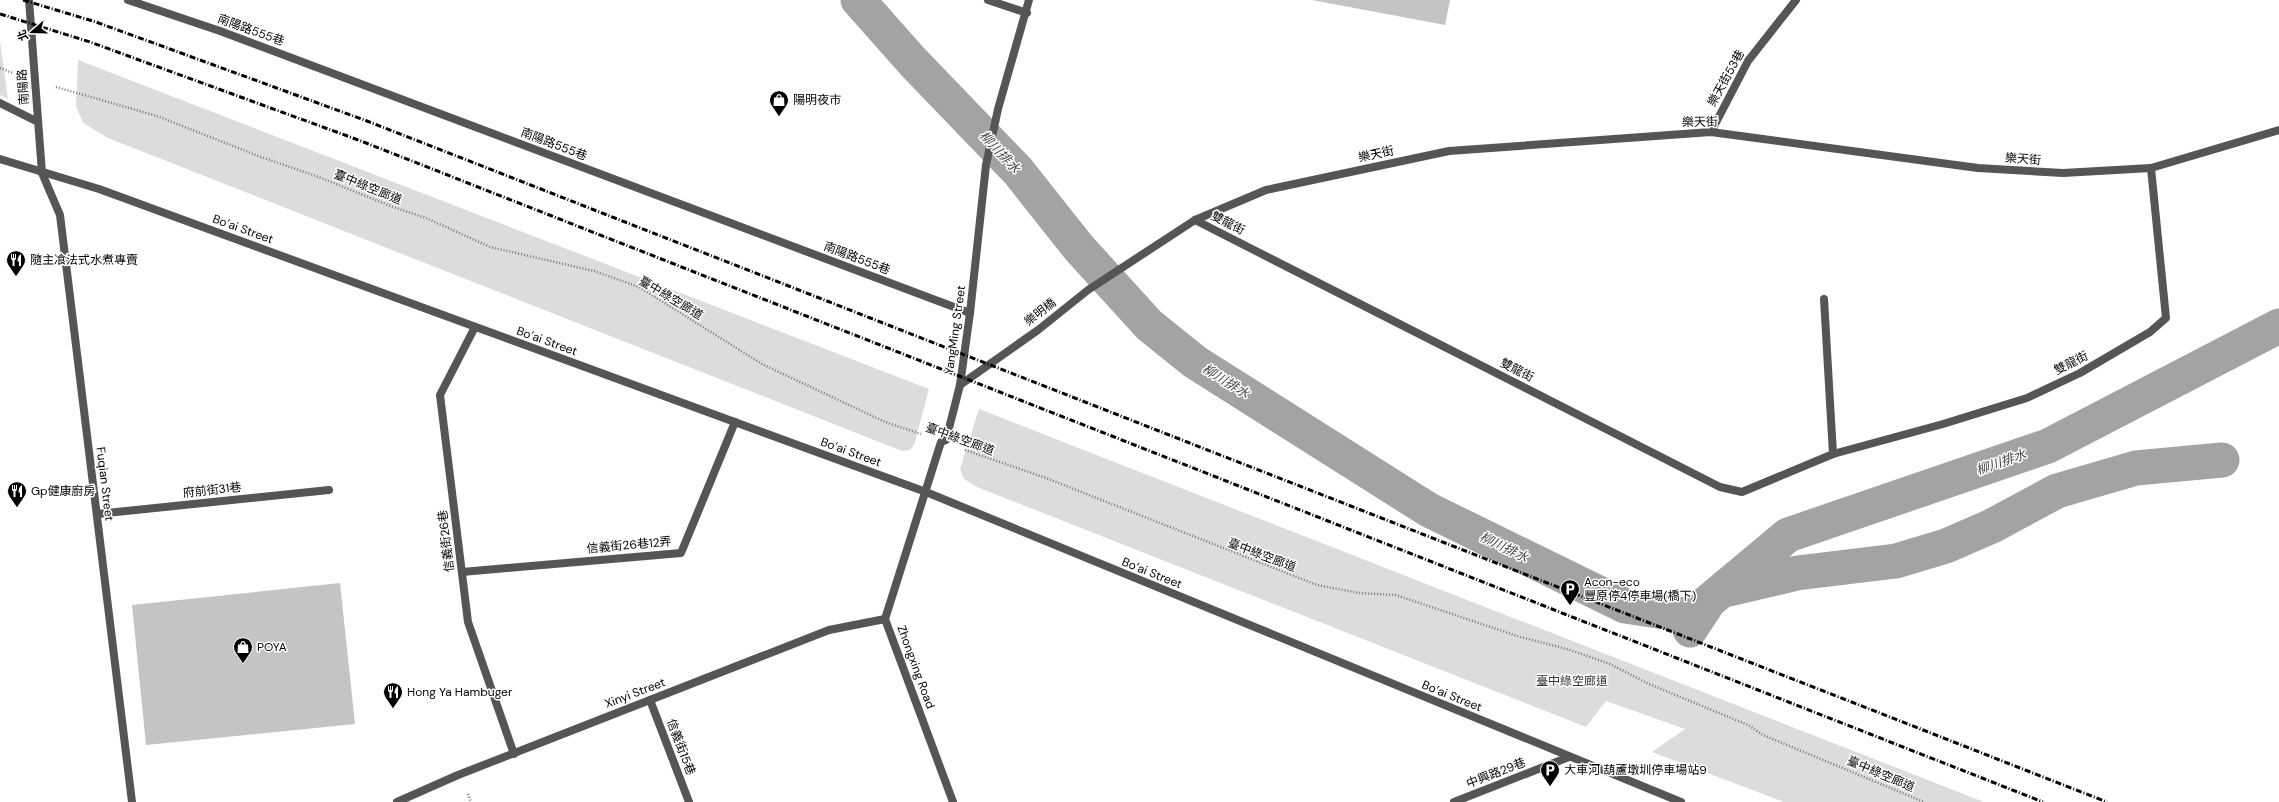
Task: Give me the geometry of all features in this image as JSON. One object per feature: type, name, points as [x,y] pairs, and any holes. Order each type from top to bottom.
[{"type":"street","name":"南陽路","points":[[29,0],[42,173]]},
{"type":"street","name":"南陽路555巷","points":[[128,0],[220,31],[970,313]]},
{"type":"street","points":[[988,0],[1027,13],[1029,0]]},
{"type":"street","name":"樂天街53巷","points":[[1711,132],[1748,61],[1796,0]]},
{"type":"street","name":"YangMing Street","points":[[926,492],[941,442],[946,440],[960,385],[970,313],[986,164],[998,109],[1027,13]]},
{"type":"street","points":[[0,103],[38,122]]},
{"type":"street","name":"樂天街","points":[[1135,257],[1195,220],[1266,190],[1449,151],[1711,132],[1978,168],[2063,173],[2151,168],[2279,130]]},
{"type":"street","name":"Bo’ai Street","points":[[0,159],[42,173],[99,189],[926,492],[1569,758],[1681,802]]},
{"type":"street","name":"雙龍街","points":[[1195,220],[1720,487],[1742,492],[1833,454],[1943,424],[2026,398],[2080,373],[2150,332],[2166,318],[2151,168]]},
{"type":"street","name":"Fuqian Street","points":[[42,173],[60,215],[132,802]]},
{"type":"street","name":"樂明橋","points":[[960,385],[1038,330],[1088,290],[1135,257]]},
{"type":"street","points":[[1824,299],[1833,454]]},
{"type":"street","name":"信義街26巷","points":[[475,327],[440,395],[468,622],[514,754]]},
{"type":"street","name":"信義街26巷12弄","points":[[462,572],[681,553],[735,422]]},
{"type":"street","name":"府前街31巷","points":[[97,514],[329,490]]},
{"type":"street","name":"Zhongxing Road","points":[[926,492],[885,618],[953,802]]},
{"type":"street","name":"Xinyi Street","points":[[396,802],[829,630],[885,618]]},
{"type":"street","name":"信義街15巷","points":[[650,700],[689,802]]},
{"type":"street","name":"中興路29巷","points":[[1454,802],[1569,758]]},
{"type":"path","name":"臺中綠空廊道","points":[[0,68],[35,81],[157,116],[260,157],[316,176],[393,207],[426,218],[490,247],[594,271],[639,287],[762,364],[885,422],[1046,478],[1317,585],[1359,592],[1396,595],[1461,618],[1517,636],[1570,650],[1610,664],[1649,684],[1748,725],[1775,740],[1924,802]]},
{"type":"green space","points":[[0,41],[8,99],[0,95]]},
{"type":"green space","points":[[78,60],[929,389],[914,445],[910,450],[902,451],[108,138],[83,123],[76,106]]},
{"type":"green space","name":"臺中綠空廊道","points":[[979,409],[1984,802],[1784,802],[1652,752],[1685,729],[1606,701],[1586,727],[977,487],[964,479],[960,469]]},
{"type":"building","points":[[1312,0],[1450,0],[1445,25]]},
{"type":"building","name":"POYA","points":[[340,583],[355,724],[146,745],[132,605]]},
{"type":"waterway","name":"柳川排水","points":[[858,0],[913,62],[1018,171],[1079,248],[1149,325],[1195,362],[1429,510],[1625,606],[1698,617]]},
{"type":"waterway","name":"柳川排水","points":[[1690,630],[1709,601],[1788,535],[2048,446],[2279,326]]},
{"type":"waterway","name":"柳川排水","points":[[1729,589],[1797,573],[1896,561],[1946,546],[1992,526],[2057,491],[2136,468],[2222,460]]},
{"type":"railway","points":[[23,0],[96,22],[367,121],[2107,802]]},
{"type":"railway","points":[[0,14],[90,42],[361,141],[2043,802]]},
{"type":"place","name":"陽明夜市","points":[[779,117]]},
{"type":"place","name":"隨主飡法式水煮專賣","points":[[16,277]]},
{"type":"place","name":"Gp健康廚房","points":[[17,508]]},
{"type":"place","name":"Acon-eco 豐原停4停車場(橋下)","points":[[1570,606]]},
{"type":"place","name":"POYA","points":[[243,664]]},
{"type":"place","name":"Hong Ya Hambuger","points":[[393,709]]},
{"type":"place","name":"大車河 葫蘆墩圳停車場站9","points":[[1550,787]]}]
